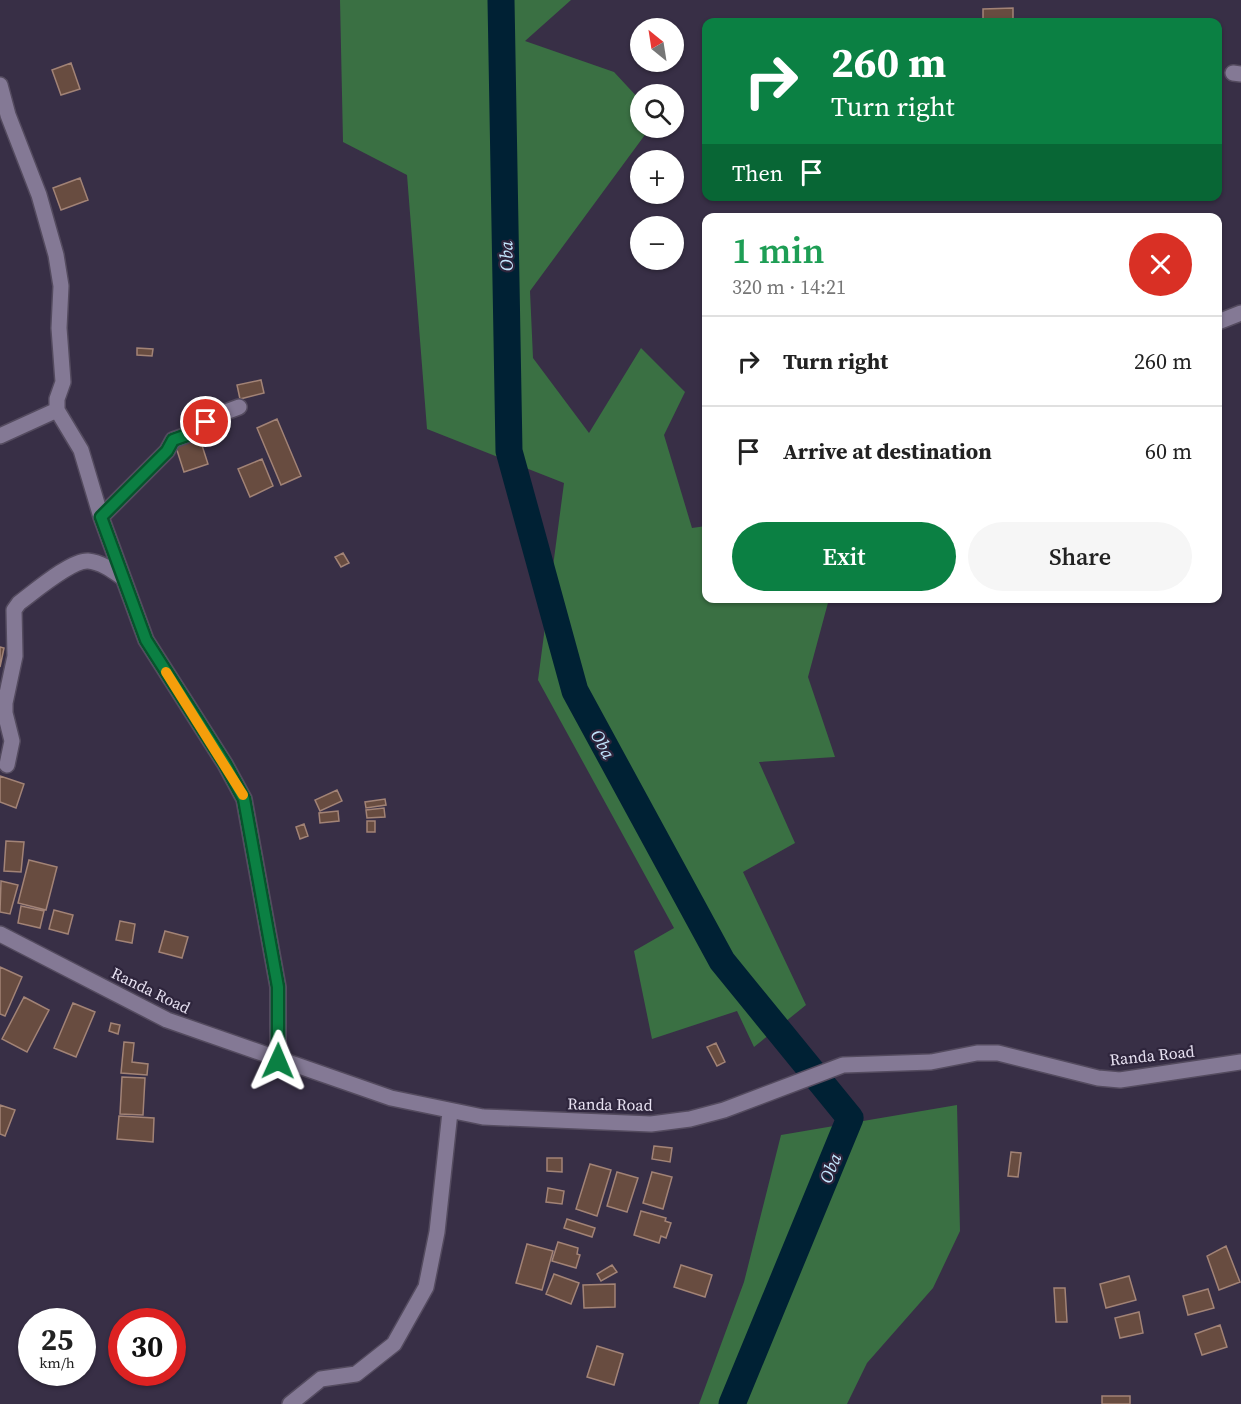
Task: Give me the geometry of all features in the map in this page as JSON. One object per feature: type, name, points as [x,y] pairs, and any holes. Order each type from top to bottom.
[{"type":"street","points":[[0,85],[8,115],[39,195],[56,255],[61,286],[59,328],[63,382],[57,399],[57,410],[81,450],[101,517],[152,651],[225,764],[244,799],[278,987],[278,1061]]},
{"type":"street","points":[[1222,320],[1241,313]]},
{"type":"street","points":[[101,517],[167,451],[173,440],[187,435],[215,416],[239,408]]},
{"type":"street","points":[[0,436],[57,410]]},
{"type":"street","points":[[7,765],[12,741],[5,713],[5,703],[15,656],[14,610],[19,603],[74,564],[88,561],[105,566],[123,578]]},
{"type":"street","name":"Randa Road","points":[[0,934],[167,1020],[278,1061],[391,1098],[483,1117],[651,1124],[690,1119],[724,1110],[843,1065],[931,1062],[978,1053],[998,1053],[1098,1078],[1120,1080],[1241,1062]]},
{"type":"street","points":[[290,1404],[321,1379],[356,1374],[394,1344],[426,1287],[437,1232],[450,1112]]},
{"type":"green space","points":[[340,0],[571,0],[525,41],[614,72],[630,89],[630,138],[643,138],[634,150],[630,150],[630,155],[530,291],[533,358],[589,433],[641,348],[685,392],[664,435],[692,528],[702,527],[702,603],[828,603],[808,677],[835,757],[759,762],[795,843],[743,872],[806,1005],[754,1047],[737,1011],[652,1039],[634,951],[674,928],[538,680],[564,483],[427,429],[407,175],[343,142]]},
{"type":"green space","points":[[957,1105],[960,1231],[933,1288],[867,1363],[847,1404],[699,1404],[744,1282],[781,1135]]},
{"type":"building","points":[[1013,8],[1013,18],[983,18],[983,9]]},
{"type":"building","points":[[71,63],[80,89],[61,95],[52,70]]},
{"type":"building","points":[[80,178],[88,200],[61,210],[53,188]]},
{"type":"building","points":[[137,348],[153,349],[152,356],[137,355]]},
{"type":"building","points":[[261,380],[264,393],[240,399],[237,385]]},
{"type":"building","points":[[277,419],[301,476],[281,485],[257,428]]},
{"type":"building","points":[[199,436],[208,464],[184,472],[175,444]]},
{"type":"building","points":[[262,459],[273,486],[250,497],[238,469]]},
{"type":"building","points":[[343,553],[349,563],[341,567],[335,557]]},
{"type":"building","points":[[0,647],[4,648],[0,667]]},
{"type":"building","points":[[0,776],[24,784],[16,808],[0,802]]},
{"type":"building","points":[[337,790],[342,801],[320,811],[315,800]]},
{"type":"building","points":[[385,799],[386,805],[366,808],[365,802]]},
{"type":"building","points":[[384,808],[385,817],[367,818],[366,810]]},
{"type":"building","points":[[338,811],[339,821],[320,823],[319,813]]},
{"type":"building","points":[[367,821],[375,821],[375,832],[367,832]]},
{"type":"building","points":[[304,824],[308,836],[300,839],[296,827]]},
{"type":"building","points":[[6,841],[24,842],[21,872],[4,871]]},
{"type":"building","points":[[29,860],[57,867],[46,910],[18,903]]},
{"type":"building","points":[[1,881],[18,885],[10,914],[0,912]]},
{"type":"building","points":[[21,906],[44,911],[40,928],[18,923]]},
{"type":"building","points":[[54,910],[73,915],[68,934],[49,929]]},
{"type":"building","points":[[120,921],[135,924],[132,943],[116,940]]},
{"type":"building","points":[[165,931],[188,937],[182,958],[159,952]]},
{"type":"building","points":[[0,967],[22,977],[5,1016],[0,1014]]},
{"type":"building","points":[[24,997],[49,1010],[27,1052],[2,1039]]},
{"type":"building","points":[[73,1003],[95,1012],[76,1057],[54,1048]]},
{"type":"building","points":[[111,1023],[120,1025],[118,1034],[109,1031]]},
{"type":"building","points":[[124,1042],[134,1043],[132,1062],[148,1064],[147,1075],[121,1073]]},
{"type":"building","points":[[716,1043],[725,1062],[717,1066],[707,1047]]},
{"type":"building","points":[[122,1077],[145,1078],[143,1115],[120,1114]]},
{"type":"building","points":[[0,1105],[15,1110],[5,1136],[0,1134]]},
{"type":"building","points":[[119,1116],[154,1118],[153,1142],[117,1139]]},
{"type":"building","points":[[654,1146],[672,1148],[670,1162],[652,1159]]},
{"type":"building","points":[[1011,1152],[1021,1153],[1018,1177],[1008,1176]]},
{"type":"building","points":[[547,1158],[562,1158],[562,1172],[547,1171]]},
{"type":"building","points":[[590,1164],[611,1170],[597,1216],[576,1209]]},
{"type":"building","points":[[617,1172],[638,1178],[627,1212],[607,1206]]},
{"type":"building","points":[[652,1172],[672,1177],[663,1209],[643,1203]]},
{"type":"building","points":[[548,1188],[564,1191],[562,1204],[546,1202]]},
{"type":"building","points":[[641,1211],[666,1218],[665,1221],[671,1223],[666,1238],[661,1236],[659,1243],[634,1235]]},
{"type":"building","points":[[567,1219],[595,1228],[592,1237],[564,1228]]},
{"type":"building","points":[[558,1242],[578,1248],[577,1254],[580,1255],[576,1268],[552,1261]]},
{"type":"building","points":[[527,1244],[553,1251],[542,1290],[516,1283]]},
{"type":"building","points":[[1226,1246],[1240,1282],[1219,1290],[1207,1256]]},
{"type":"building","points":[[612,1265],[617,1272],[601,1281],[597,1274]]},
{"type":"building","points":[[681,1265],[712,1275],[705,1297],[674,1287]]},
{"type":"building","points":[[554,1274],[579,1283],[571,1304],[546,1294]]},
{"type":"building","points":[[1129,1276],[1136,1300],[1106,1308],[1100,1284]]},
{"type":"building","points":[[615,1284],[615,1307],[584,1308],[583,1285]]},
{"type":"building","points":[[1054,1288],[1065,1288],[1067,1322],[1056,1322]]},
{"type":"building","points":[[1208,1289],[1214,1308],[1188,1315],[1183,1296]]},
{"type":"building","points":[[1139,1312],[1143,1333],[1120,1338],[1115,1318]]},
{"type":"building","points":[[1220,1325],[1227,1347],[1202,1355],[1195,1334]]},
{"type":"building","points":[[597,1346],[623,1354],[614,1385],[587,1377]]},
{"type":"building","points":[[1102,1396],[1130,1396],[1130,1404],[1102,1404]]},
{"type":"waterway","name":"Oba","points":[[501,0],[509,451],[575,691],[722,961],[850,1118],[732,1404]]},
{"type":"slow traffic","points":[[166,672],[243,795]]},
{"type":"route","points":[[206,422],[187,435],[173,440],[167,451],[101,517],[146,640],[225,764],[244,799],[278,987],[278,1061]]}]
